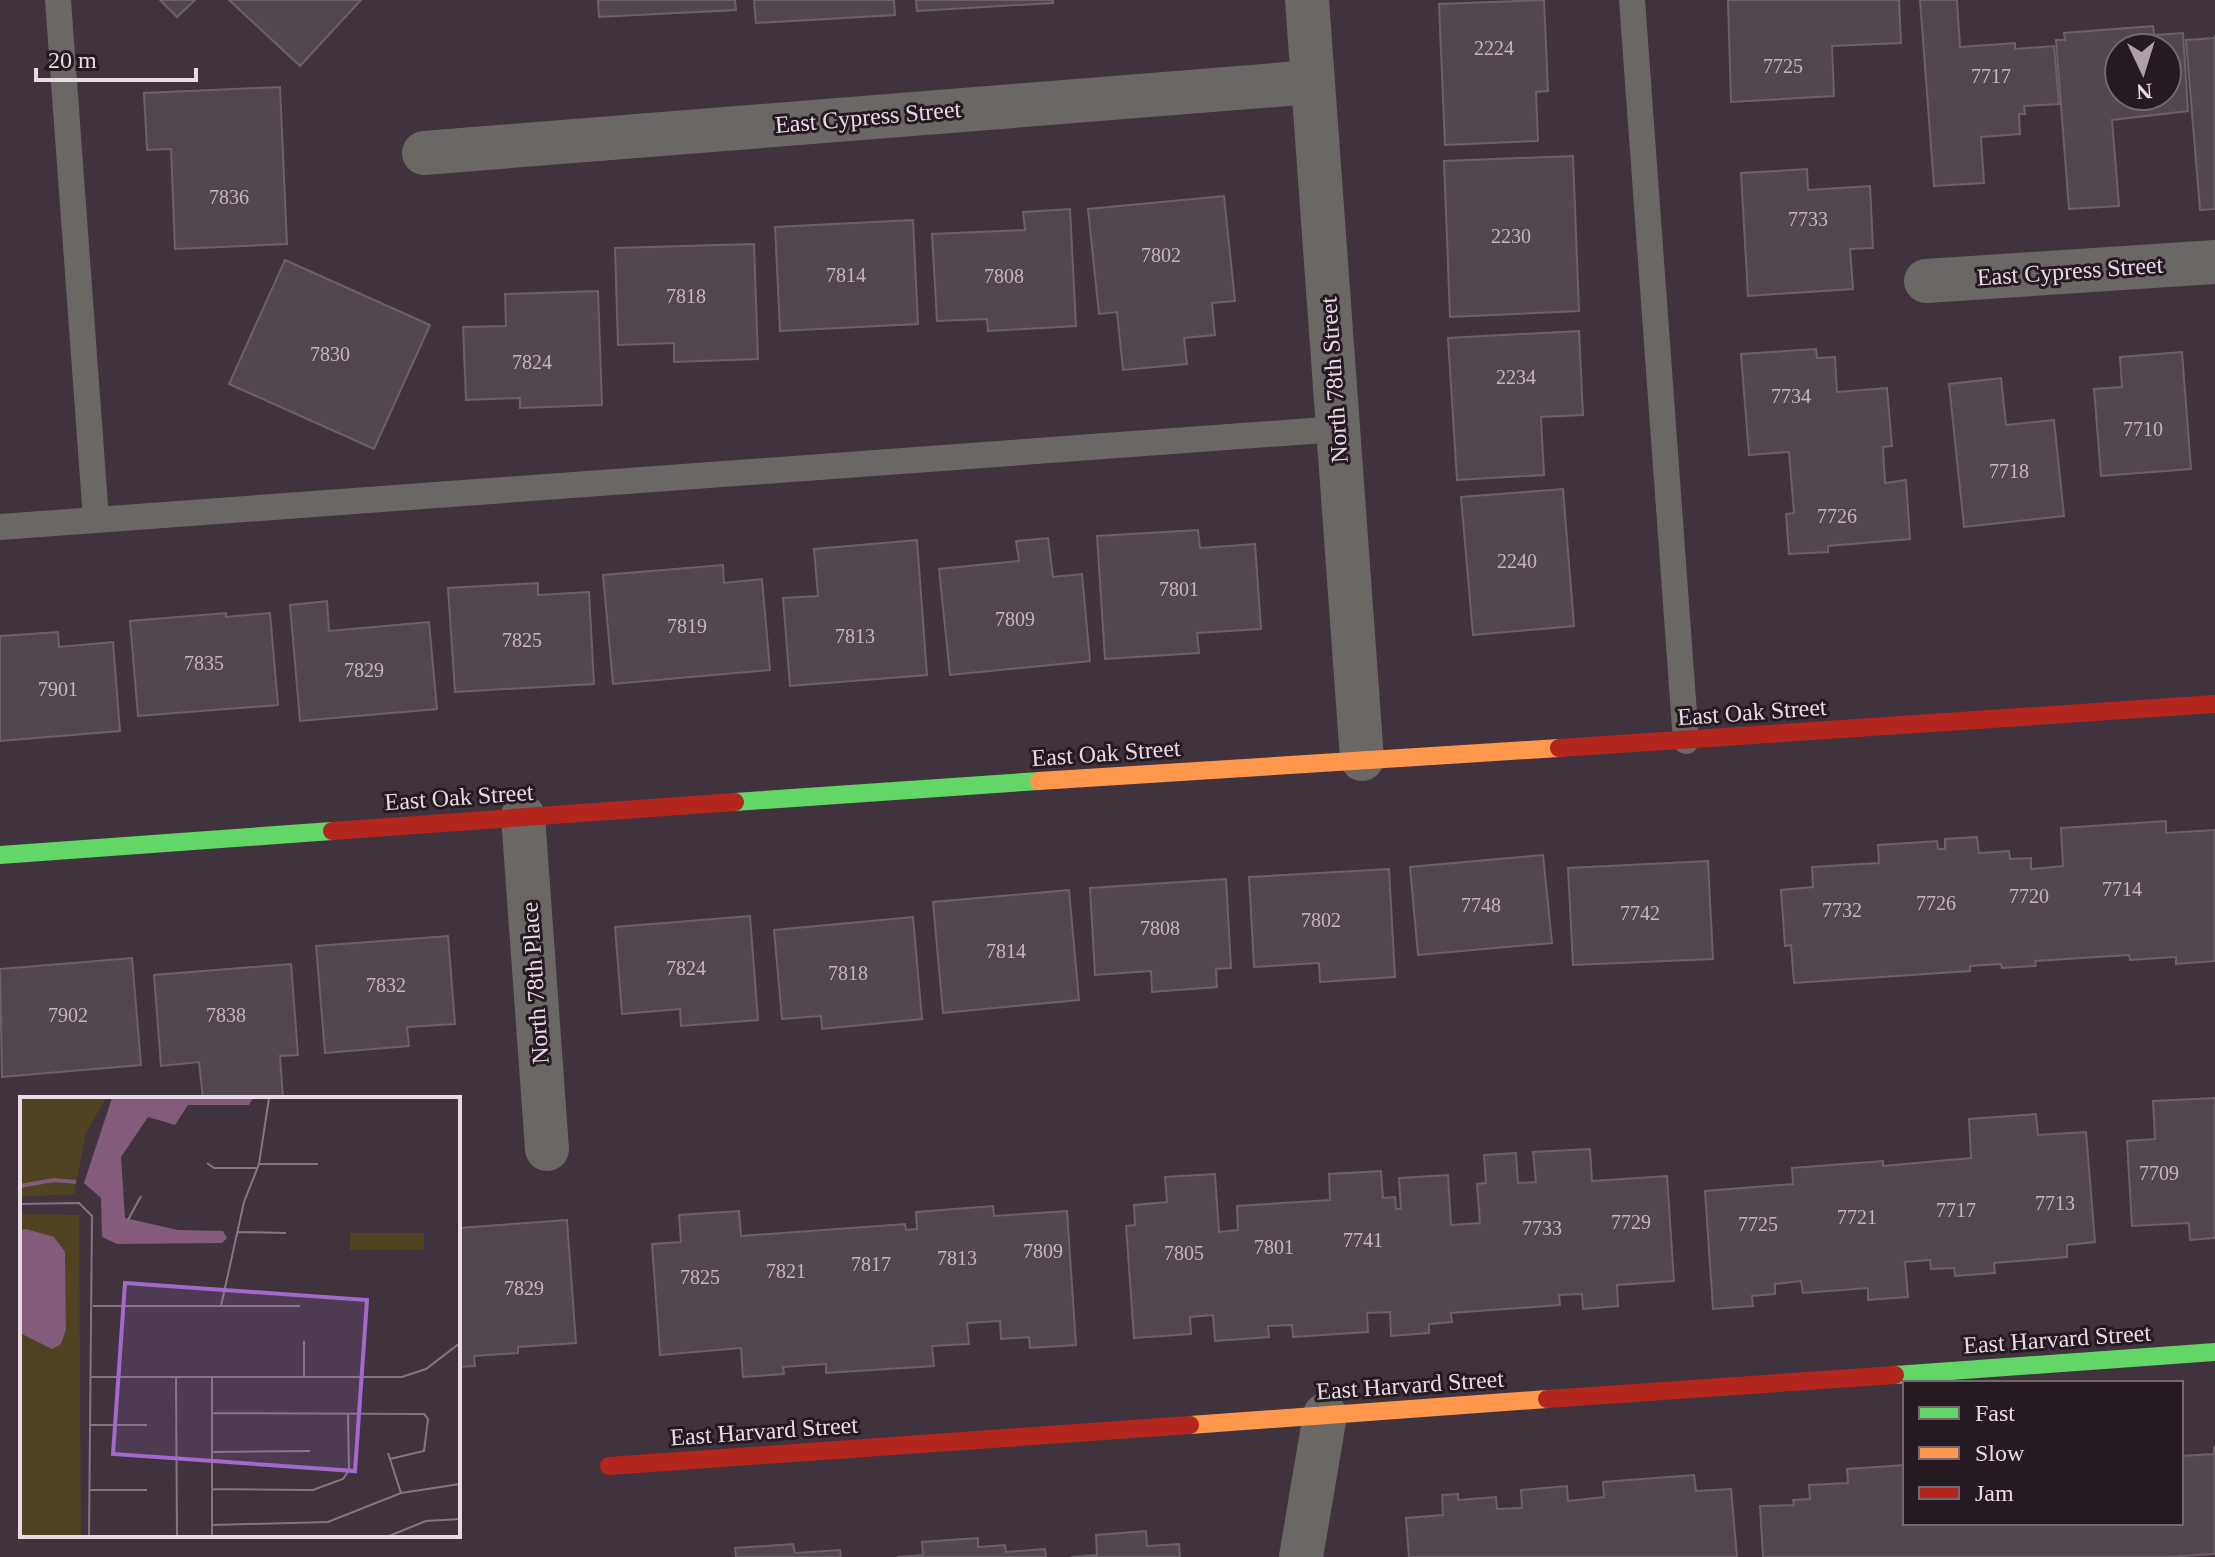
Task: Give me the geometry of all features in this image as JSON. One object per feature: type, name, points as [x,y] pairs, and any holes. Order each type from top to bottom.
[{"type":"street","name":"North 78th Street","points":[[1307,0],[1362,759]]},
{"type":"street","name":"East Cypress Street","points":[[424,153],[1313,82]]},
{"type":"street","name":"East Cypress Street","points":[[1926,281],[2215,262]]},
{"type":"street","name":"East Oak Street","points":[[0,855],[523,816],[2215,704]]},
{"type":"street","name":"North 78th Place","points":[[523,816],[547,1149]]},
{"type":"street","name":"East Harvard Street","points":[[609,1466],[2215,1352]]},
{"type":"street","points":[[1301,1557],[1325,1415]]},
{"type":"lane","points":[[58,0],[96,519]]},
{"type":"lane","points":[[1632,0],[1686,741]]},
{"type":"lane","points":[[0,527],[1338,429]]},
{"type":"building","points":[[160,0],[195,0],[177,17]]},
{"type":"building","points":[[229,0],[361,0],[300,66]]},
{"type":"building","points":[[598,0],[735,0],[736,10],[599,17]]},
{"type":"building","points":[[754,0],[894,0],[895,15],[756,23]]},
{"type":"building","points":[[916,0],[1053,0],[1053,3],[917,11]]},
{"type":"building","points":[[1544,0],[1548,91],[1536,92],[1538,141],[1445,145],[1439,4]]},
{"type":"building","points":[[1728,0],[1899,0],[1901,43],[1832,46],[1834,96],[1731,102]]},
{"type":"building","points":[[1920,0],[1957,0],[1960,47],[2015,43],[2015,49],[2054,46],[2059,104],[2024,106],[2025,114],[2019,114],[2020,134],[1981,137],[1984,183],[1934,186]]},
{"type":"building","points":[[2153,26],[2154,32],[2103,32],[2103,112],[2180,112],[2112,120],[2119,206],[2069,209],[2056,40],[2065,40],[2064,33]]},
{"type":"building","points":[[2183,33],[2188,111],[2183,112]]},
{"type":"building","points":[[2215,38],[2215,209],[2200,210],[2186,40]]},
{"type":"building","points":[[280,87],[287,244],[175,249],[171,149],[147,150],[144,93]]},
{"type":"building","points":[[1573,156],[1579,311],[1450,317],[1444,161]]},
{"type":"building","points":[[1807,169],[1808,190],[1870,186],[1873,248],[1850,249],[1853,289],[1748,296],[1741,173]]},
{"type":"building","points":[[1224,196],[1235,301],[1212,303],[1215,335],[1184,338],[1187,364],[1123,370],[1117,312],[1099,314],[1088,209]]},
{"type":"building","points":[[1070,209],[1076,326],[988,331],[987,319],[937,321],[932,234],[1025,230],[1023,212]]},
{"type":"building","points":[[913,220],[918,324],[780,331],[775,227]]},
{"type":"building","points":[[754,244],[758,359],[674,362],[674,343],[618,345],[615,248]]},
{"type":"building","points":[[285,260],[430,325],[374,449],[229,384]]},
{"type":"building","points":[[598,291],[602,405],[520,408],[520,398],[466,400],[463,327],[506,326],[505,294]]},
{"type":"building","points":[[1579,331],[1583,415],[1541,417],[1544,475],[1457,480],[1448,338]]},
{"type":"building","points":[[1816,349],[1817,358],[1835,357],[1837,392],[1887,388],[1892,446],[1883,447],[1885,483],[1906,480],[1910,539],[1828,546],[1828,552],[1789,554],[1786,514],[1794,513],[1789,452],[1749,455],[1741,354]]},
{"type":"building","points":[[2182,352],[2191,469],[2101,476],[2094,389],[2122,387],[2120,357]]},
{"type":"building","points":[[2001,378],[2006,425],[2054,420],[2064,516],[1964,527],[1949,384]]},
{"type":"building","points":[[1563,489],[1574,626],[1473,635],[1461,497]]},
{"type":"building","points":[[1198,530],[1200,548],[1255,544],[1261,629],[1197,633],[1199,653],[1105,659],[1097,536]]},
{"type":"building","points":[[1048,538],[1053,577],[1082,574],[1090,661],[950,675],[939,569],[1019,561],[1016,541]]},
{"type":"building","points":[[917,540],[927,675],[790,686],[783,598],[818,596],[814,549]]},
{"type":"building","points":[[723,565],[724,583],[762,579],[770,670],[613,684],[603,575]]},
{"type":"building","points":[[538,583],[538,595],[589,592],[594,684],[455,692],[448,588]]},
{"type":"building","points":[[327,601],[329,631],[429,622],[437,709],[300,721],[290,605]]},
{"type":"building","points":[[226,613],[226,617],[270,613],[278,705],[138,716],[130,621]]},
{"type":"building","points":[[58,632],[59,647],[113,642],[120,731],[0,741],[0,636]]},
{"type":"building","points":[[2166,821],[2166,833],[2215,830],[2215,961],[2176,964],[2176,957],[2130,960],[2129,955],[2035,961],[2036,966],[1970,966],[1970,971],[1794,983],[1791,945],[1785,946],[1781,890],[1813,887],[1812,867],[1879,863],[1878,845],[1937,841],[1938,849],[1945,849],[1945,839],[1977,837],[1979,853],[2009,851],[2010,859],[2031,858],[2031,869],[2063,866],[2061,828]]},
{"type":"building","points":[[1543,855],[1552,943],[1418,955],[1410,867]]},
{"type":"building","points":[[1708,861],[1713,959],[1573,965],[1568,868]]},
{"type":"building","points":[[1389,869],[1395,977],[1320,982],[1319,963],[1254,967],[1249,877]]},
{"type":"building","points":[[1226,879],[1231,968],[1216,969],[1217,987],[1152,992],[1151,971],[1095,975],[1090,888]]},
{"type":"building","points":[[1069,890],[1079,1000],[943,1013],[933,902]]},
{"type":"building","points":[[750,916],[758,1020],[681,1026],[680,1009],[622,1014],[615,927]]},
{"type":"building","points":[[913,917],[922,1019],[822,1029],[821,1016],[782,1019],[774,930]]},
{"type":"building","points":[[448,936],[455,1024],[407,1027],[409,1046],[325,1053],[316,946]]},
{"type":"building","points":[[132,958],[141,1065],[2,1077],[0,969]]},
{"type":"building","points":[[291,964],[298,1055],[280,1056],[283,1097],[203,1097],[199,1062],[161,1066],[154,975]]},
{"type":"building","points":[[2215,1098],[2215,1238],[2190,1240],[2189,1223],[2132,1226],[2127,1141],[2155,1139],[2153,1101]]},
{"type":"building","points":[[2036,1114],[2038,1135],[2086,1132],[2095,1242],[2067,1245],[2067,1257],[1994,1263],[1995,1273],[1955,1276],[1954,1268],[1931,1269],[1930,1260],[1905,1262],[1908,1297],[1868,1300],[1868,1288],[1803,1293],[1801,1281],[1775,1284],[1775,1294],[1752,1296],[1753,1306],[1713,1309],[1705,1191],[1793,1184],[1792,1168],[1883,1161],[1883,1166],[1971,1158],[1969,1119]]},
{"type":"building","points":[[1590,1149],[1592,1181],[1667,1176],[1674,1281],[1617,1285],[1618,1306],[1583,1309],[1582,1294],[1559,1295],[1560,1305],[1451,1313],[1452,1322],[1429,1324],[1429,1333],[1391,1336],[1390,1312],[1367,1313],[1368,1332],[1293,1337],[1292,1325],[1268,1326],[1269,1337],[1215,1341],[1213,1315],[1190,1317],[1191,1334],[1134,1338],[1126,1226],[1135,1225],[1134,1205],[1167,1202],[1165,1177],[1215,1174],[1219,1232],[1238,1230],[1237,1206],[1330,1200],[1329,1174],[1381,1171],[1383,1198],[1395,1197],[1396,1209],[1401,1209],[1399,1178],[1448,1175],[1451,1225],[1480,1223],[1477,1184],[1486,1183],[1484,1155],[1516,1153],[1518,1183],[1536,1182],[1533,1152]]},
{"type":"building","points":[[993,1206],[994,1216],[1067,1211],[1076,1345],[1030,1348],[1029,1337],[1001,1339],[1000,1321],[967,1323],[969,1344],[932,1346],[934,1366],[826,1373],[826,1364],[783,1367],[784,1374],[743,1377],[741,1348],[660,1355],[652,1244],[681,1242],[679,1215],[739,1211],[741,1236],[905,1224],[906,1230],[917,1229],[916,1212]]},
{"type":"building","points":[[567,1220],[576,1343],[518,1347],[518,1353],[474,1356],[475,1366],[460,1367],[460,1228]]},
{"type":"building","points":[[2215,1447],[2215,1554],[2164,1557],[1763,1557],[1760,1506],[1794,1505],[1793,1500],[1810,1499],[1809,1485],[1848,1483],[1847,1469],[1903,1465],[1903,1525],[2183,1525],[2183,1456],[2214,1454]]},
{"type":"building","points":[[1694,1475],[1696,1491],[1731,1489],[1737,1557],[1409,1557],[1406,1518],[1443,1515],[1442,1495],[1458,1494],[1458,1500],[1496,1497],[1497,1509],[1522,1508],[1521,1490],[1567,1486],[1568,1501],[1604,1497],[1603,1482]]},
{"type":"building","points":[[1146,1531],[1147,1546],[1179,1544],[1180,1557],[1071,1557],[1097,1555],[1096,1535]]},
{"type":"building","points":[[978,1538],[978,1547],[1005,1545],[1006,1552],[1045,1549],[1046,1557],[897,1557],[923,1555],[922,1542]]},
{"type":"building","points":[[793,1544],[795,1553],[840,1550],[841,1557],[736,1557],[735,1548]]},
{"type":"traffic: fast","points":[[735,802],[1039,781]]},
{"type":"traffic: fast","points":[[0,855],[332,831]]},
{"type":"traffic: fast","points":[[1895,1375],[2215,1352]]},
{"type":"traffic: slow","points":[[1039,781],[1559,748]]},
{"type":"traffic: slow","points":[[1190,1425],[1547,1399]]},
{"type":"traffic: jam","points":[[1559,748],[2215,704]]},
{"type":"traffic: jam","points":[[332,831],[735,802]]},
{"type":"traffic: jam","points":[[1547,1399],[1895,1375]]},
{"type":"traffic: jam","points":[[609,1466],[1190,1425]]}]
